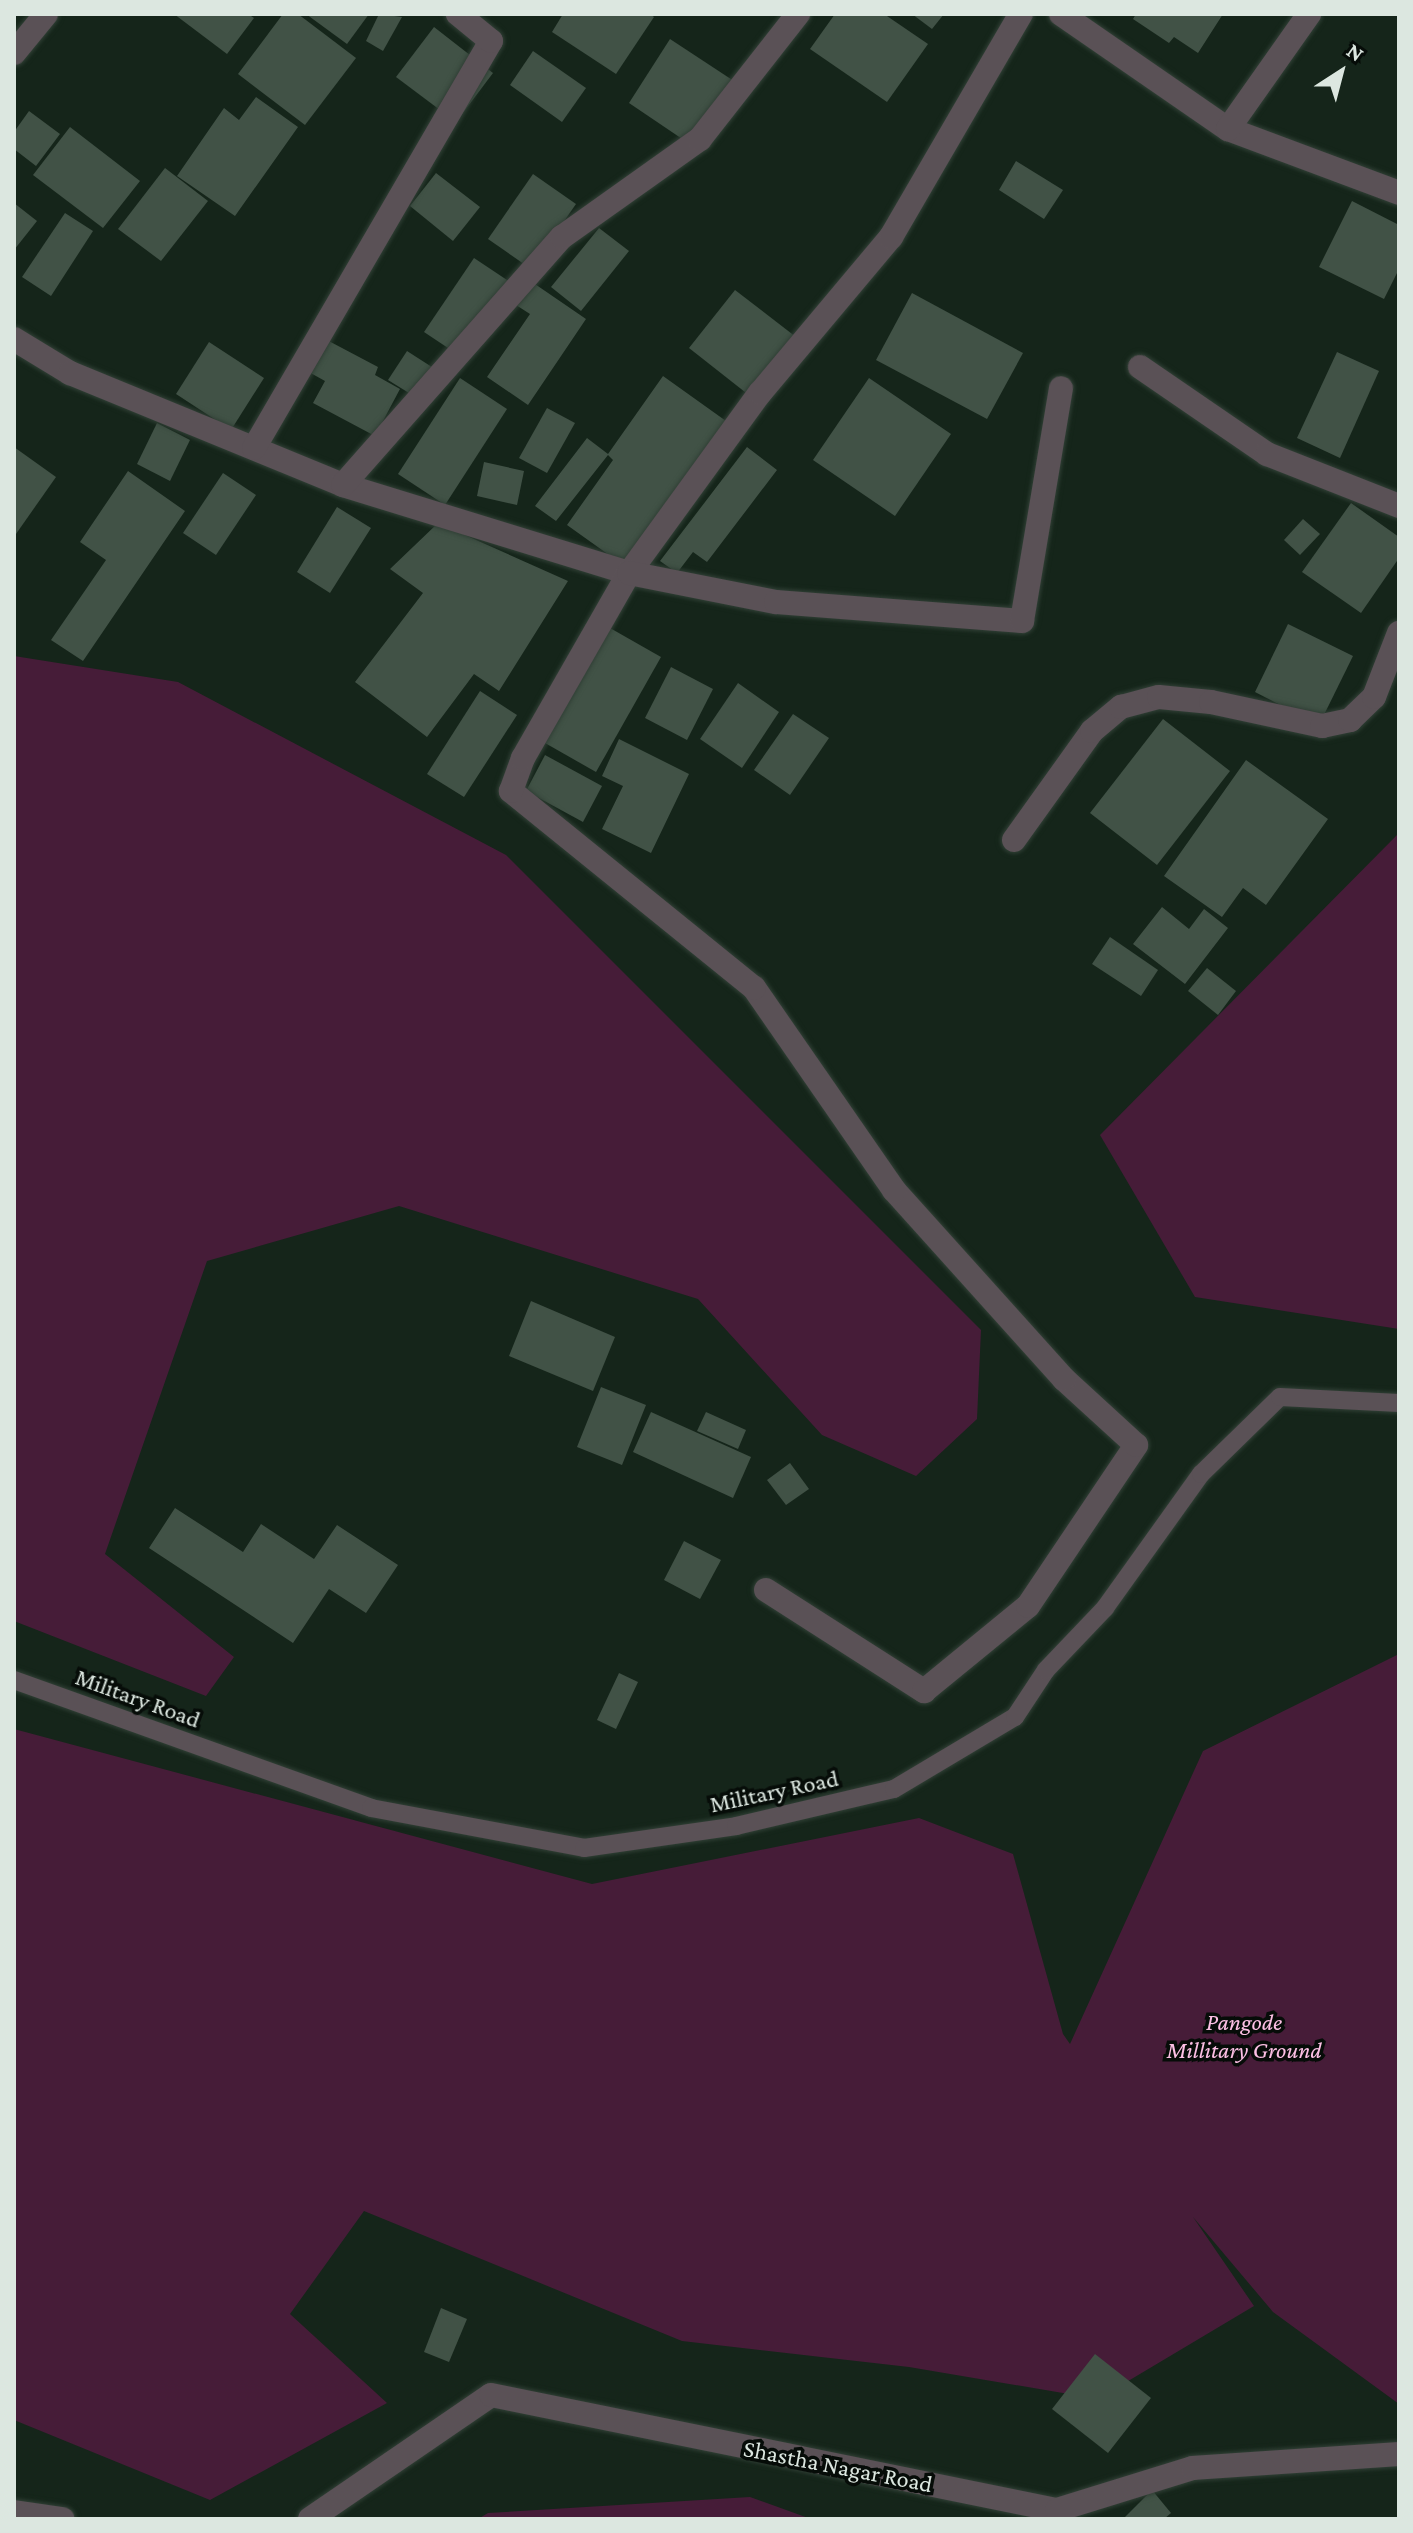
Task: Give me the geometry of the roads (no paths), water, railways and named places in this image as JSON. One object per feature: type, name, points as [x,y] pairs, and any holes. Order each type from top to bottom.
[{"type":"street","points":[[14,53],[46,14]]},
{"type":"street","points":[[254,448],[491,41],[458,14]]},
{"type":"street","points":[[343,485],[562,237],[700,139],[798,14]]},
{"type":"street","points":[[766,1590],[924,1691],[1028,1606],[1136,1445],[1064,1379],[894,1190],[754,988],[511,791],[523,758],[629,573],[760,393],[891,237],[1021,14]]},
{"type":"street","points":[[1061,14],[1228,129],[1399,193]]},
{"type":"street","points":[[1228,129],[1309,14]]},
{"type":"street","points":[[14,339],[70,373],[343,485],[629,573],[776,602],[1022,621],[1061,388]]},
{"type":"street","points":[[1140,367],[1267,454],[1399,506]]},
{"type":"street","points":[[1014,840],[1092,731],[1121,707],[1159,697],[1211,702],[1322,726],[1350,720],[1374,697],[1399,633]]},
{"type":"street","name":"Shastha Nagar Road","points":[[310,2519],[491,2395],[1057,2510],[1193,2468],[1399,2454]]},
{"type":"street","points":[[14,2512],[62,2519]]},
{"type":"lane","name":"Military Road","points":[[14,1680],[371,1808],[584,1848],[736,1826],[894,1789],[1015,1717],[1046,1670],[1105,1608],[1201,1474],[1280,1397],[1399,1403]]},
{"type":"park label","name":"Pangode Millitary Ground","points":[[1244,2036]]}]
